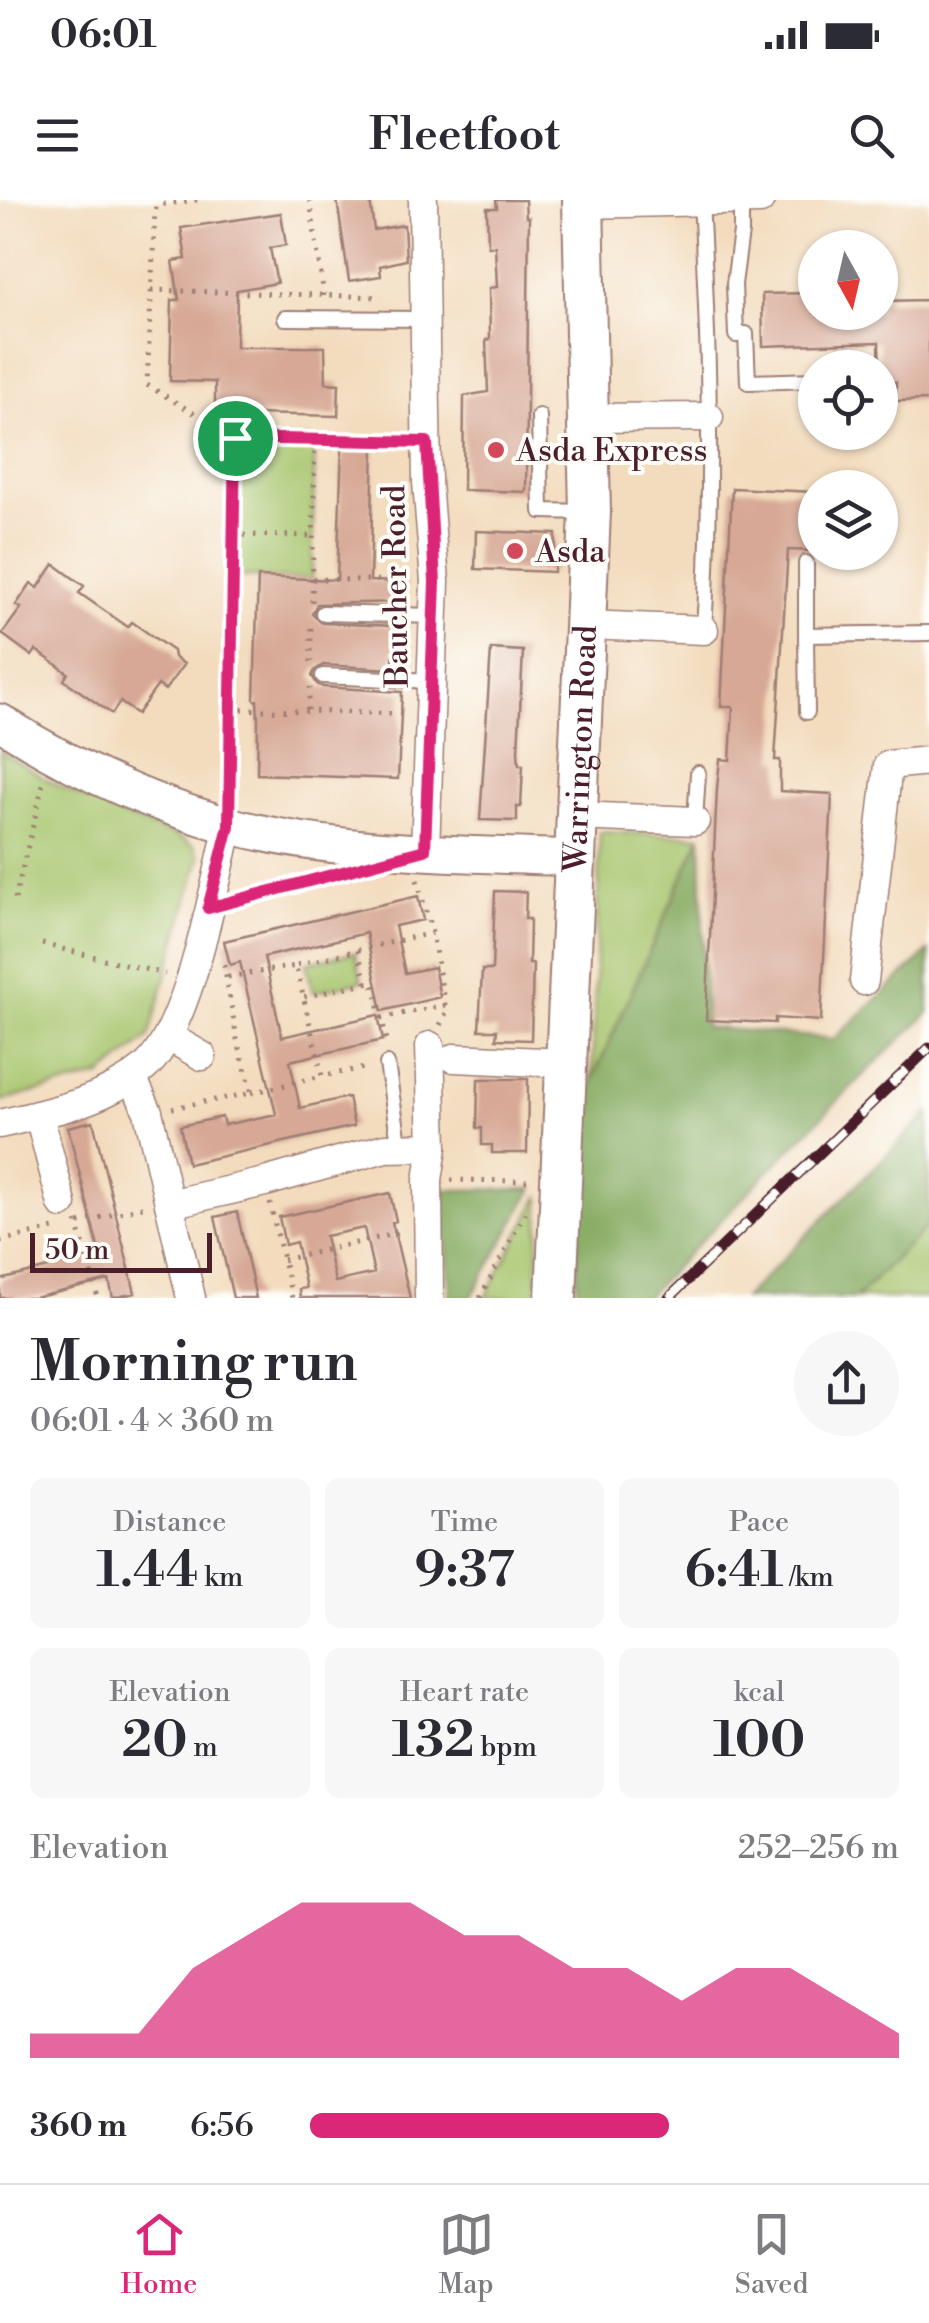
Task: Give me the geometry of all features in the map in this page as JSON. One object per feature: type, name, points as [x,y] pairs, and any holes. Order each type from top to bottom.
[{"type":"main road","name":"Warrington Road","points":[[556,1298],[590,512],[583,202]]},
{"type":"street","name":"Baucher Road","points":[[424,200],[427,442],[435,582],[425,850]]},
{"type":"street","points":[[583,202],[760,200]]},
{"type":"street","points":[[588,418],[710,417]]},
{"type":"street","points":[[586,625],[704,630]]},
{"type":"street","points":[[0,722],[51,753],[142,796],[229,826],[299,838],[425,850],[575,858]]},
{"type":"street","points":[[864,980],[888,765],[929,761]]},
{"type":"street","points":[[576,816],[695,821]]},
{"type":"street","points":[[0,1124],[90,1099],[146,1067],[169,1037],[189,980],[229,826]]},
{"type":"street","points":[[169,1037],[202,1056]]},
{"type":"street","points":[[430,1298],[428,1180],[442,1052],[567,1063]]},
{"type":"street","points":[[132,1077],[148,1112],[191,1298]]},
{"type":"street","points":[[39,1114],[70,1214]]},
{"type":"street","points":[[168,1202],[266,1182],[385,1148],[433,1147]]},
{"type":"lane","points":[[701,200],[710,417],[704,630]]},
{"type":"lane","points":[[740,200],[742,232],[734,284],[735,318],[736,335],[746,334],[748,382],[798,381]]},
{"type":"lane","points":[[285,318],[425,309]]},
{"type":"lane","points":[[539,416],[541,512],[590,512]]},
{"type":"lane","points":[[806,570],[806,712]]},
{"type":"lane","points":[[323,612],[434,616]]},
{"type":"lane","points":[[806,635],[929,633]]},
{"type":"lane","points":[[323,676],[434,681]]},
{"type":"lane","points":[[695,821],[698,773]]},
{"type":"lane","points":[[387,1064],[400,1149]]},
{"type":"path","points":[[197,200],[154,210],[147,385],[235,438],[427,442]]},
{"type":"path","points":[[310,200],[324,296]]},
{"type":"path","points":[[151,290],[324,296],[425,309]]},
{"type":"path","points":[[229,826],[235,438]]},
{"type":"path","points":[[308,710],[315,439]]},
{"type":"path","points":[[233,535],[313,536]]},
{"type":"path","points":[[312,579],[435,582]]},
{"type":"path","points":[[231,709],[431,715]]},
{"type":"path","points":[[15,899],[51,753]]},
{"type":"path","points":[[425,850],[414,870],[432,932],[445,1005],[442,1052]]},
{"type":"path","points":[[208,908],[352,870]]},
{"type":"path","points":[[228,976],[296,966],[432,932]]},
{"type":"path","points":[[42,944],[189,980]]},
{"type":"path","points":[[358,950],[366,983]]},
{"type":"path","points":[[296,966],[322,1076]]},
{"type":"path","points":[[252,1093],[387,1064],[388,1048],[373,982],[304,998]]},
{"type":"path","points":[[382,1018],[445,1005]]},
{"type":"path","points":[[428,1180],[538,1181]]},
{"type":"path","points":[[266,1182],[292,1298]]},
{"type":"path","points":[[480,1298],[534,1198]]},
{"type":"path","points":[[0,1242],[70,1214],[168,1202]]},
{"type":"path","points":[[70,1214],[98,1298]]},
{"type":"path","points":[[283,1260],[430,1225]]},
{"type":"green space","points":[[235,438],[315,439],[312,579],[233,576]]},
{"type":"green space","points":[[0,751],[51,782],[122,816],[177,836],[194,846],[200,857],[149,1037],[101,1076],[0,1101]]},
{"type":"green space","points":[[600,832],[701,836],[592,1081]]},
{"type":"green space","points":[[701,836],[705,1027],[834,1039],[929,951],[929,1013],[645,1298],[577,1298],[577,1244],[592,1081]]},
{"type":"green space","points":[[355,952],[362,981],[313,992],[306,963]]},
{"type":"green space","points":[[929,1113],[929,1298],[744,1298]]},
{"type":"green space","points":[[929,1113],[929,1224],[856,1298],[744,1298]]},
{"type":"green space","points":[[533,1189],[471,1298],[450,1298],[443,1190]]},
{"type":"green space","points":[[540,1195],[537,1298],[485,1298]]},
{"type":"building","points":[[337,200],[370,200],[374,230],[404,225],[406,260],[380,266],[381,276],[349,281]]},
{"type":"building","points":[[496,200],[525,200],[529,217],[526,492],[463,490],[464,396],[488,392],[489,288],[497,287],[495,246],[488,246],[487,208],[497,208]]},
{"type":"building","points":[[281,213],[286,245],[270,248],[277,283],[237,290],[236,347],[325,347],[326,383],[339,384],[338,416],[215,413],[215,382],[170,381],[172,300],[179,300],[173,261],[186,259],[181,228]]},
{"type":"building","points":[[798,293],[798,330],[898,330],[898,301],[929,300],[929,400],[898,401],[898,350],[879,350],[879,342],[763,346],[762,294]]},
{"type":"building","points":[[342,446],[374,448],[370,581],[406,582],[405,602],[317,604],[312,614],[322,623],[394,626],[393,669],[323,665],[312,676],[323,687],[402,692],[398,779],[257,774],[258,720],[254,699],[258,577],[337,580]]},
{"type":"building","points":[[732,488],[798,491],[798,550],[788,550],[775,760],[780,760],[780,791],[832,794],[821,1021],[706,1020],[717,788],[720,759],[730,760],[733,707],[721,707]]},
{"type":"building","name":"Asda","points":[[476,531],[556,534],[554,572],[475,569]]},
{"type":"building","points":[[54,564],[84,586],[79,593],[128,627],[132,622],[173,651],[174,657],[184,664],[165,690],[158,685],[137,714],[120,702],[112,714],[64,680],[68,673],[36,650],[32,656],[2,634],[21,608],[16,605],[31,583],[38,588]]},
{"type":"building","points":[[491,649],[523,651],[518,751],[519,765],[523,765],[517,821],[480,820]]},
{"type":"building","points":[[495,891],[526,892],[529,964],[533,964],[531,1040],[496,1039],[497,1030],[479,1030],[482,970],[492,970]]},
{"type":"building","points":[[418,896],[423,920],[395,926],[405,973],[434,967],[440,997],[382,1011],[366,933],[264,957],[282,1037],[378,1015],[383,1040],[290,1061],[300,1108],[348,1097],[354,1126],[188,1164],[180,1126],[222,1117],[224,1125],[276,1114],[240,962],[230,965],[224,941]]},
{"type":"building","points":[[478,1079],[528,1079],[527,1153],[492,1153],[492,1145],[482,1145],[482,1128],[477,1128]]},
{"type":"building","points":[[93,1121],[135,1293],[113,1298],[109,1280],[34,1298],[0,1298],[0,1280],[100,1255],[68,1127]]},
{"type":"building","points":[[390,1193],[396,1221],[392,1222],[410,1298],[300,1298],[299,1289],[306,1288],[296,1242],[285,1245],[279,1217]],"holes":[[[364,1228],[374,1273],[335,1282],[325,1236]]]},
{"type":"building","points":[[237,1212],[256,1298],[233,1298],[215,1217]]},
{"type":"railway","points":[[669,1298],[929,1048]]},
{"type":"place","name":"Asda Express","points":[[496,450]]},
{"type":"place","name":"Asda","points":[[515,551]]},
{"type":"route","points":[[235,438],[427,442],[435,582],[425,850],[208,908],[229,826],[235,438]]}]
